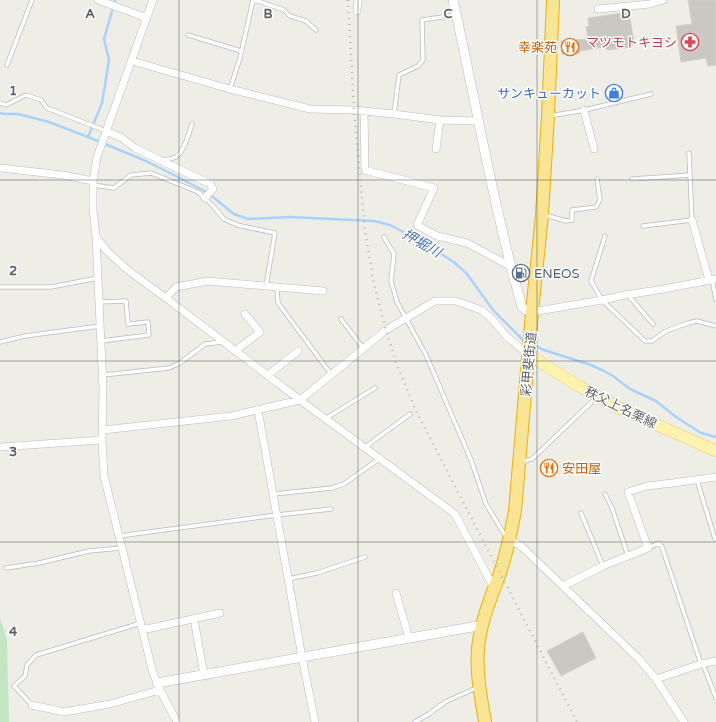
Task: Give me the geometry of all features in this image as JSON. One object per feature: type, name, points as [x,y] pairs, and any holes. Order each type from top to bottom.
[{"type":"highway","name":"彩甲斐街道","points":[[485,722],[477,669],[478,648],[483,625],[510,540],[515,511],[542,214],[553,0]]},
{"type":"main road","name":"秩父上名栗線","points":[[530,351],[577,385],[621,409],[716,451]]},
{"type":"street","points":[[98,0],[147,18]]},
{"type":"street","points":[[153,0],[98,157],[93,183],[93,209],[96,236],[103,375],[102,440],[104,476],[153,673],[177,722]]},
{"type":"street","points":[[357,11],[358,0]]},
{"type":"street","points":[[453,0],[510,266],[522,307],[532,318],[627,294],[664,289],[712,279],[692,220]]},
{"type":"street","points":[[598,9],[650,4],[663,0]]},
{"type":"street","points":[[132,61],[230,89],[310,109],[364,111],[440,120],[478,121]]},
{"type":"street","points":[[584,110],[594,149]]},
{"type":"street","points":[[364,111],[365,170],[434,188],[417,225],[437,236],[467,243],[510,266]]},
{"type":"street","points":[[436,149],[440,120]]},
{"type":"street","points":[[106,131],[122,138],[136,148],[210,184],[213,189],[205,198]]},
{"type":"street","points":[[0,168],[63,175],[93,183]]},
{"type":"street","points":[[96,236],[108,252],[129,271],[325,419],[455,514],[494,588]]},
{"type":"street","points":[[166,298],[176,287],[208,281],[323,291]]},
{"type":"street","points":[[103,430],[231,416],[300,400],[386,330],[407,319],[435,301],[456,301],[480,310],[492,319],[507,337],[530,351]]},
{"type":"street","points":[[235,350],[260,332],[245,314]]},
{"type":"street","points":[[268,376],[298,351]]},
{"type":"street","points":[[258,410],[315,722]]},
{"type":"street","points":[[0,448],[102,440]]},
{"type":"street","points":[[563,586],[603,566],[648,548],[628,492],[646,486],[673,484],[716,477]]},
{"type":"street","points":[[510,540],[521,546],[639,659],[656,679],[684,722]]},
{"type":"street","points":[[396,593],[409,638]]},
{"type":"street","points":[[142,626],[194,619],[220,613]]},
{"type":"street","points":[[194,619],[204,675]]},
{"type":"street","points":[[32,705],[64,712],[110,704],[159,687],[204,675],[483,625]]},
{"type":"street","points":[[656,679],[716,661]]},
{"type":"lane","points":[[7,65],[32,0]]},
{"type":"lane","points":[[230,89],[240,58],[253,0],[284,10],[290,16],[306,22],[316,30]]},
{"type":"lane","points":[[394,114],[399,75],[418,66],[423,60],[422,20],[457,15]]},
{"type":"lane","points":[[188,35],[241,51]]},
{"type":"lane","points":[[548,116],[584,110],[651,94]]},
{"type":"lane","points":[[0,103],[6,105],[26,95],[41,100],[47,108],[106,131]]},
{"type":"lane","points":[[161,160],[175,158],[179,154],[192,124]]},
{"type":"lane","points":[[643,226],[692,220],[689,153]]},
{"type":"lane","points":[[93,183],[114,188],[131,175],[151,173],[198,192],[224,219],[237,225],[275,233],[266,286]]},
{"type":"lane","points":[[632,179],[690,175]]},
{"type":"lane","points":[[542,214],[566,221],[572,220],[572,210],[596,207],[600,200],[596,179]]},
{"type":"lane","points":[[605,236],[591,281],[602,300],[645,341],[652,341],[666,331],[697,321],[716,326]]},
{"type":"lane","points":[[384,237],[394,254],[391,281],[397,302],[426,355],[471,460],[486,504],[503,532],[510,540]]},
{"type":"lane","points":[[0,288],[51,287],[98,278]]},
{"type":"lane","points":[[712,279],[716,300]]},
{"type":"lane","points":[[277,287],[278,303],[332,374]]},
{"type":"lane","points":[[627,294],[653,324]]},
{"type":"lane","points":[[99,302],[126,301],[128,324],[148,322],[149,335],[101,341]]},
{"type":"lane","points":[[341,319],[363,348]]},
{"type":"lane","points":[[0,342],[25,336],[100,326]]},
{"type":"lane","points":[[103,375],[168,368],[180,363],[205,344],[224,342]]},
{"type":"lane","points":[[325,419],[375,388]]},
{"type":"lane","points":[[520,462],[532,459],[598,396]]},
{"type":"lane","points":[[364,448],[410,414]]},
{"type":"lane","points":[[273,494],[332,488],[344,484],[379,459]]},
{"type":"lane","points":[[697,480],[715,539]]},
{"type":"lane","points":[[605,494],[612,508],[628,556]]},
{"type":"lane","points":[[119,536],[331,509]]},
{"type":"lane","points":[[581,514],[603,566]]},
{"type":"lane","points":[[648,548],[659,543],[662,547],[702,664],[716,698]]},
{"type":"lane","points":[[6,568],[39,564],[89,551],[122,548]]},
{"type":"lane","points":[[288,579],[317,573],[365,556]]},
{"type":"lane","points":[[32,705],[14,686],[25,676],[26,665],[36,655],[142,626]]},
{"type":"lane","points":[[415,722],[445,702],[479,687]]},
{"type":"green space","points":[[0,618],[7,639],[9,722],[0,722]]},
{"type":"building","points":[[688,0],[716,0],[716,65],[708,66],[706,58],[681,62],[676,26],[692,24]]},
{"type":"building","points":[[629,12],[634,42],[631,47],[608,50],[604,47],[580,51],[580,53],[562,54],[561,41],[588,39],[586,27],[589,26],[588,18]]},
{"type":"building","name":"サンキューカット","points":[[618,87],[619,97],[610,98],[608,89]]},
{"type":"building","points":[[583,632],[596,658],[561,676],[547,651]]},
{"type":"waterway","points":[[88,137],[102,103],[109,60],[104,39],[112,11]]},
{"type":"waterway","name":"押堀川","points":[[0,113],[18,114],[49,122],[146,161],[208,193],[234,214],[248,219],[289,217],[374,221],[390,225],[428,245],[455,263],[467,274],[493,310],[526,342]]},
{"type":"waterway","name":"押堀川","points":[[533,345],[604,371],[630,389],[656,401],[676,417],[701,433],[716,437]]},
{"type":"railway","points":[[348,0],[354,110],[365,231],[374,284],[397,365],[416,411],[577,722]]},
{"type":"place","name":"マツモトキヨシ","points":[[690,42]]},
{"type":"place","name":"幸楽苑","points":[[570,47]]},
{"type":"place","name":"サンキューカット","points":[[614,93]]},
{"type":"place","name":"ENEOS","points":[[521,273]]},
{"type":"place","name":"安田屋","points":[[549,468]]}]
